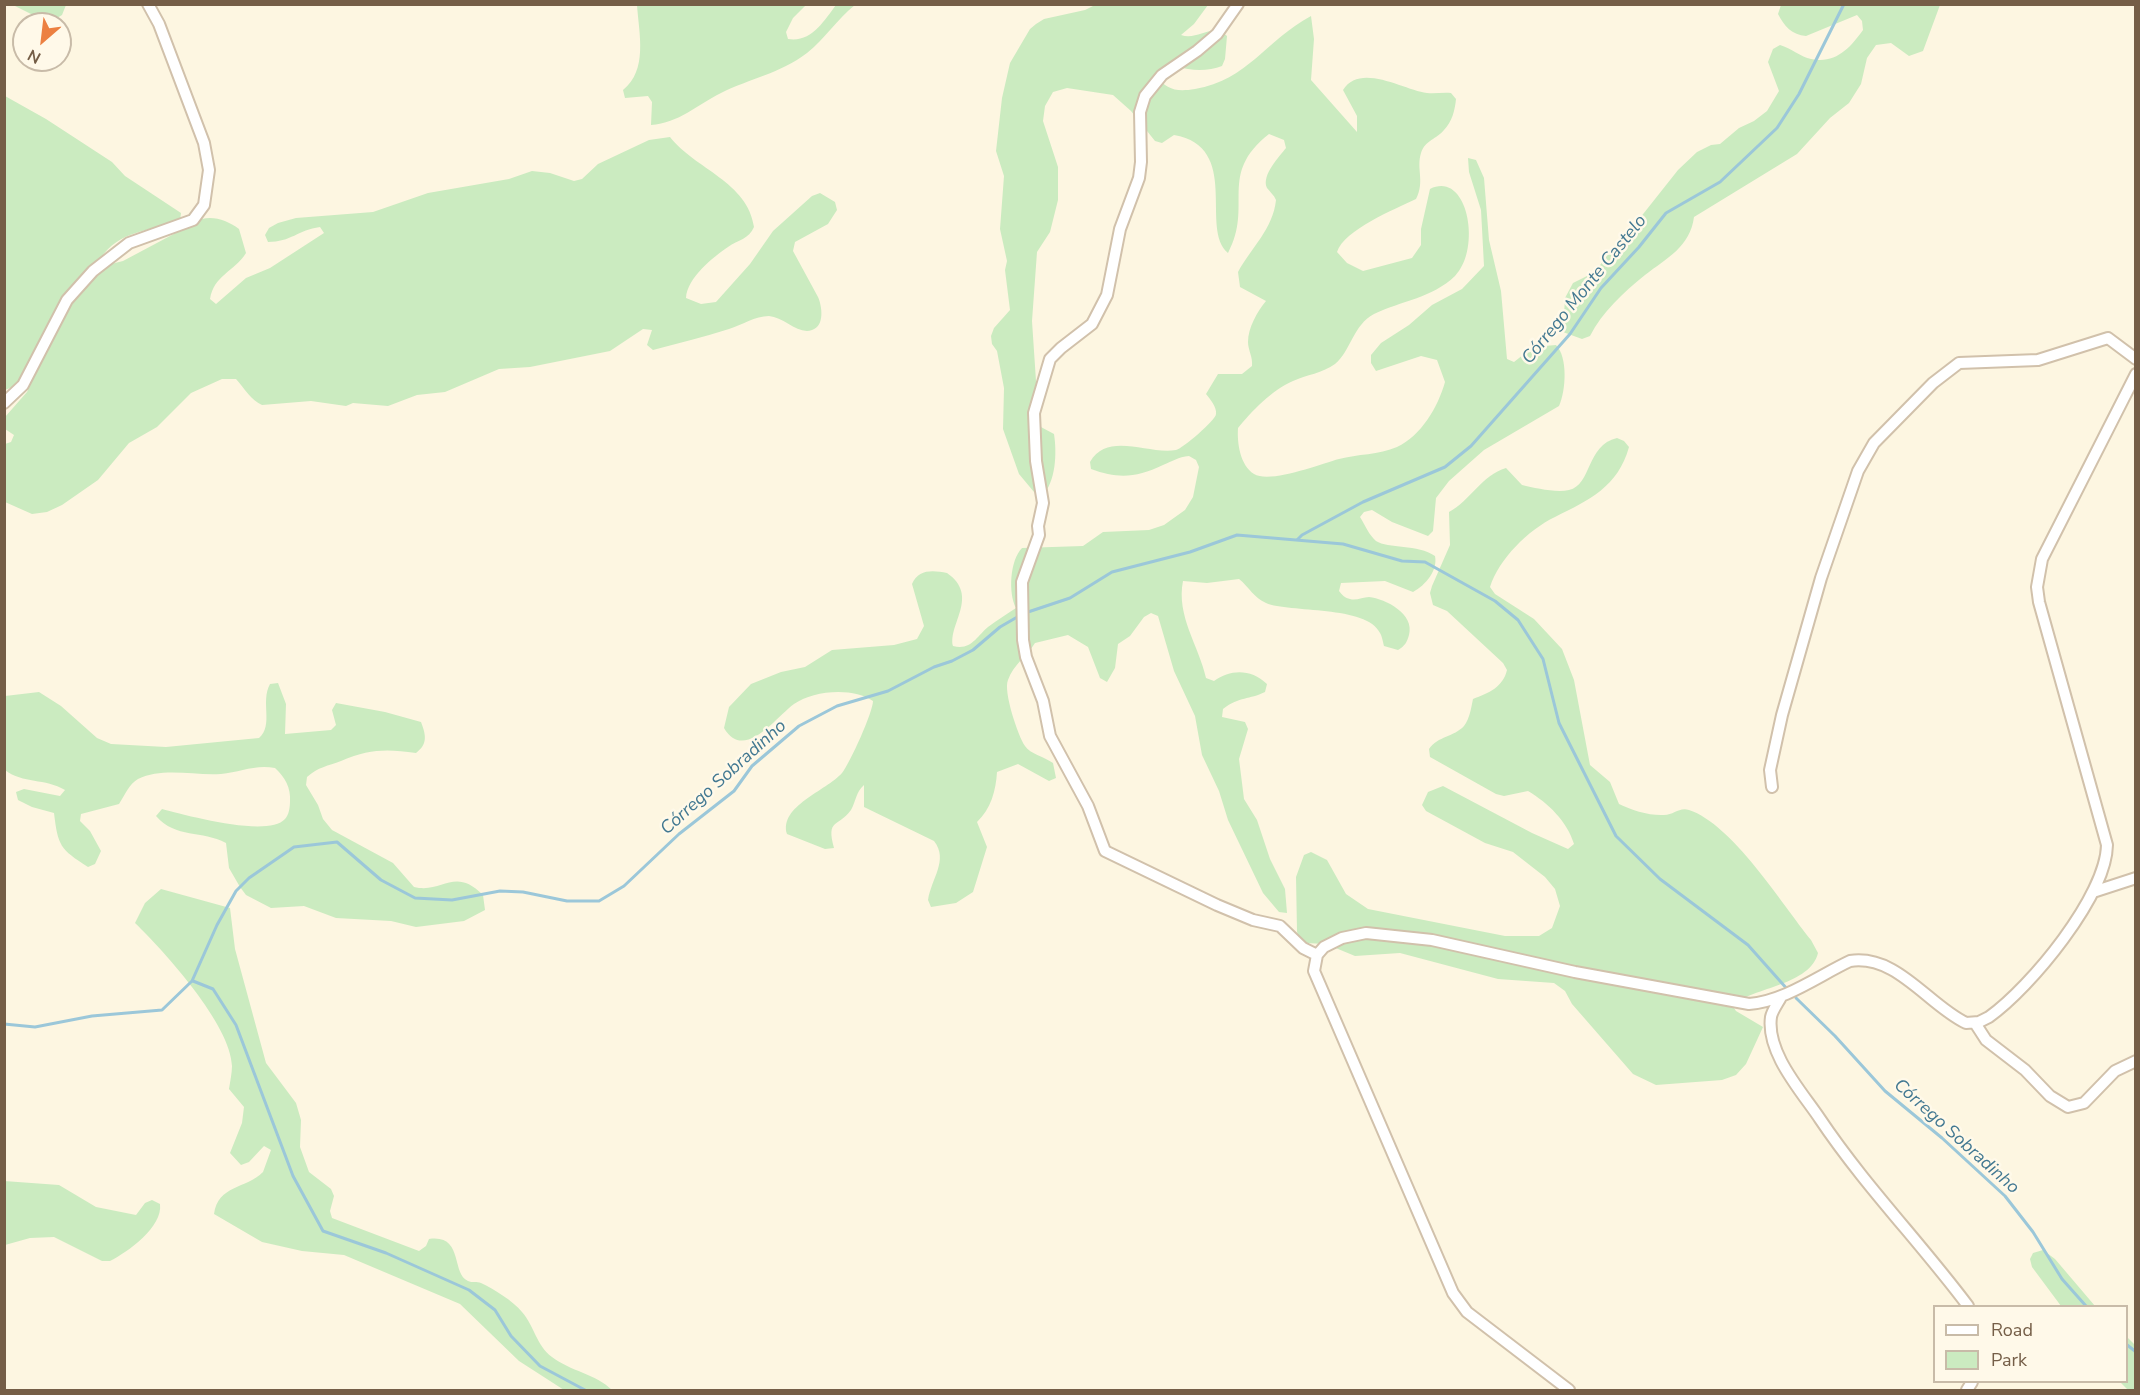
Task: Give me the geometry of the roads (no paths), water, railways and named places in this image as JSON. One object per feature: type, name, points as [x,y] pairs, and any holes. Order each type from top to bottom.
[{"type":"street","points":[[4,403],[23,385],[67,300],[93,271],[129,243],[193,220],[204,205],[209,166],[204,143],[159,24],[148,4]]},
{"type":"street","points":[[1238,4],[1217,34],[1162,75],[1144,96],[1140,112],[1139,178],[1124,216],[1107,295],[1092,324],[1061,348],[1046,367],[1034,413],[1036,461],[1043,503],[1038,526],[1039,535],[1022,582],[1020,615],[1026,657],[1041,694],[1046,727],[1069,776],[1088,806],[1105,851],[1217,905],[1253,920],[1269,922],[1283,928],[1303,948],[1317,955]]},
{"type":"street","points":[[1772,787],[1770,770],[1782,715],[1821,578],[1858,471],[1874,443],[1933,383],[1959,363],[2038,360],[2108,338],[2136,359]]},
{"type":"street","points":[[1569,1390],[1467,1312],[1453,1293],[1314,971],[1317,955],[1334,940],[1374,933],[1432,940],[1575,972],[1749,1004],[1781,997],[1850,960],[1858,960],[1882,966],[1909,980],[1955,1017],[1966,1023],[1975,1023],[1995,1013],[2045,964],[2093,892],[2103,872],[2107,844],[2037,586],[2042,559],[2136,374]]},
{"type":"street","points":[[2093,892],[2136,878]]},
{"type":"street","points":[[1781,997],[1771,1017],[1775,1044],[1787,1074],[1860,1177],[1944,1274],[1967,1305]]},
{"type":"street","points":[[1975,1023],[1986,1040],[2025,1070],[2054,1099],[2068,1107],[2084,1103],[2115,1071],[2136,1061]]},
{"type":"waterway","name":"Córrego Monte Castelo","points":[[1297,540],[1302,535],[1363,502],[1445,467],[1471,446],[1570,334],[1601,288],[1639,247],[1666,213],[1720,182],[1777,128],[1799,94],[1844,4]]},
{"type":"waterway","name":"Córrego Sobradinho","points":[[1025,613],[1070,598],[1112,572],[1190,552],[1237,535],[1343,544],[1402,561],[1425,562],[1495,601],[1518,620],[1543,659],[1559,723],[1616,836],[1660,879],[1748,945],[1788,990]]},
{"type":"waterway","name":"Córrego Sobradinho","points":[[4,1024],[35,1027],[92,1016],[162,1010],[192,981],[217,925],[236,891],[249,878],[294,847],[337,842],[381,880],[415,898],[452,900],[500,891],[523,892],[567,901],[599,901],[624,886],[679,834],[734,791],[752,766],[799,726],[837,706],[888,691],[934,667],[952,661],[973,650],[1000,627],[1019,616]]},
{"type":"waterway","points":[[193,981],[213,989],[236,1025],[293,1176],[323,1231],[386,1253],[469,1290],[495,1310],[511,1336],[540,1366],[585,1390]]},
{"type":"waterway","name":"Córrego Sobradinho","points":[[1796,998],[1835,1036],[1885,1091],[1942,1138],[2005,1196],[2033,1232],[2062,1279],[2085,1305]]},
{"type":"waterway","name":"Córrego Sobradinho","points":[[2128,1346],[2136,1352]]}]
